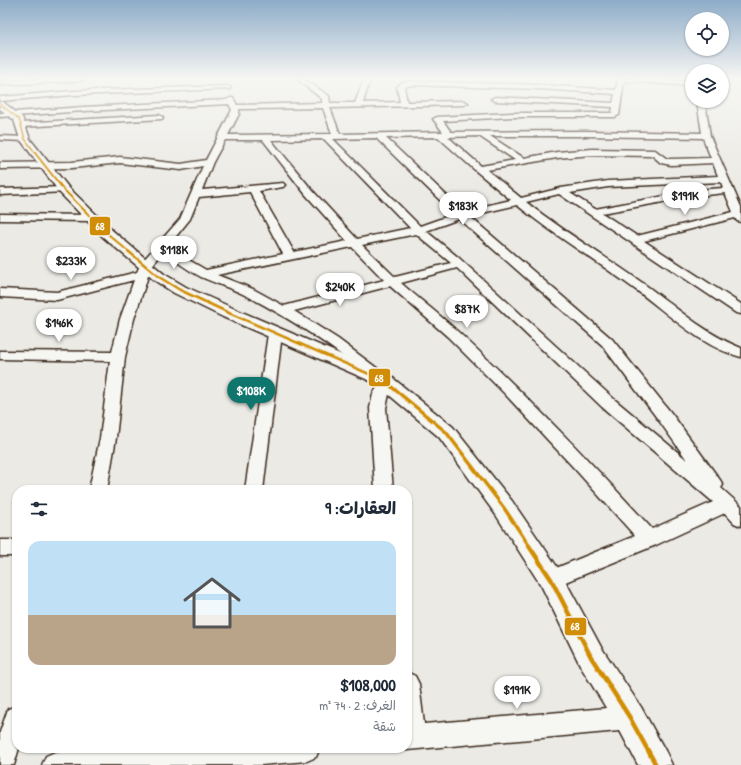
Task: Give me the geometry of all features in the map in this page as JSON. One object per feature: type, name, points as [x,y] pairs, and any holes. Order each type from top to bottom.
[{"type":"street","points":[[0,138],[12,120],[47,115]]},
{"type":"street","points":[[99,485],[108,438],[118,357],[127,319],[144,270],[162,245],[178,230],[185,219],[209,162],[235,115]]},
{"type":"street","points":[[328,115],[332,137],[418,230],[459,264],[608,404],[727,504],[741,518]]},
{"type":"street","points":[[706,136],[618,125],[511,115],[437,119],[444,134],[479,170],[535,214],[641,288],[695,330],[719,344],[741,353]]},
{"type":"street","points":[[617,115],[618,125]]},
{"type":"street","points":[[636,240],[740,217],[706,136],[703,115]]},
{"type":"street","points":[[12,120],[159,117]]},
{"type":"street","points":[[12,120],[44,166],[64,190],[144,270],[180,290],[275,334],[385,381]]},
{"type":"street","points":[[222,138],[479,133],[618,125]]},
{"type":"street","points":[[479,133],[524,162]]},
{"type":"street","points":[[379,136],[461,214],[607,342],[666,418],[727,504]]},
{"type":"street","points":[[265,137],[298,180],[354,243],[392,281],[438,320],[526,404],[649,539]]},
{"type":"street","points":[[479,170],[568,154],[592,152],[655,153],[664,161],[671,162],[716,160]]},
{"type":"street","points":[[0,172],[4,166],[72,166],[115,160],[131,160],[176,166],[209,162]]},
{"type":"street","points":[[204,274],[418,230],[461,214],[561,191],[608,184],[724,179]]},
{"type":"street","points":[[195,194],[280,185]]},
{"type":"street","points":[[253,189],[290,256]]},
{"type":"street","points":[[0,192],[64,190]]},
{"type":"street","points":[[593,212],[697,193],[728,190]]},
{"type":"street","points":[[561,191],[741,310]]},
{"type":"street","points":[[0,218],[91,218]]},
{"type":"street","points":[[162,245],[178,259],[204,274],[255,294],[318,333],[385,381],[446,432],[504,508],[551,579],[591,657],[630,718],[656,765]]},
{"type":"street","points":[[282,310],[459,264]]},
{"type":"street","points":[[0,293],[57,296],[73,293],[144,270]]},
{"type":"street","points":[[255,485],[275,334]]},
{"type":"street","points":[[0,356],[118,357]]},
{"type":"street","points":[[384,485],[378,408],[385,381]]},
{"type":"street","points":[[551,579],[649,539],[727,504]]},
{"type":"street","points":[[0,548],[12,548]]},
{"type":"street","points":[[412,737],[630,718]]},
{"type":"street","points":[[1,765],[12,733]]},
{"type":"street","points":[[55,765],[218,753]]},
{"type":"transit line","name":"68","points":[[14,115],[19,119],[25,139],[33,151],[64,190],[108,234],[159,277],[180,290],[229,313],[382,379],[446,432],[504,508],[551,579],[591,657],[630,718],[656,765]]}]
